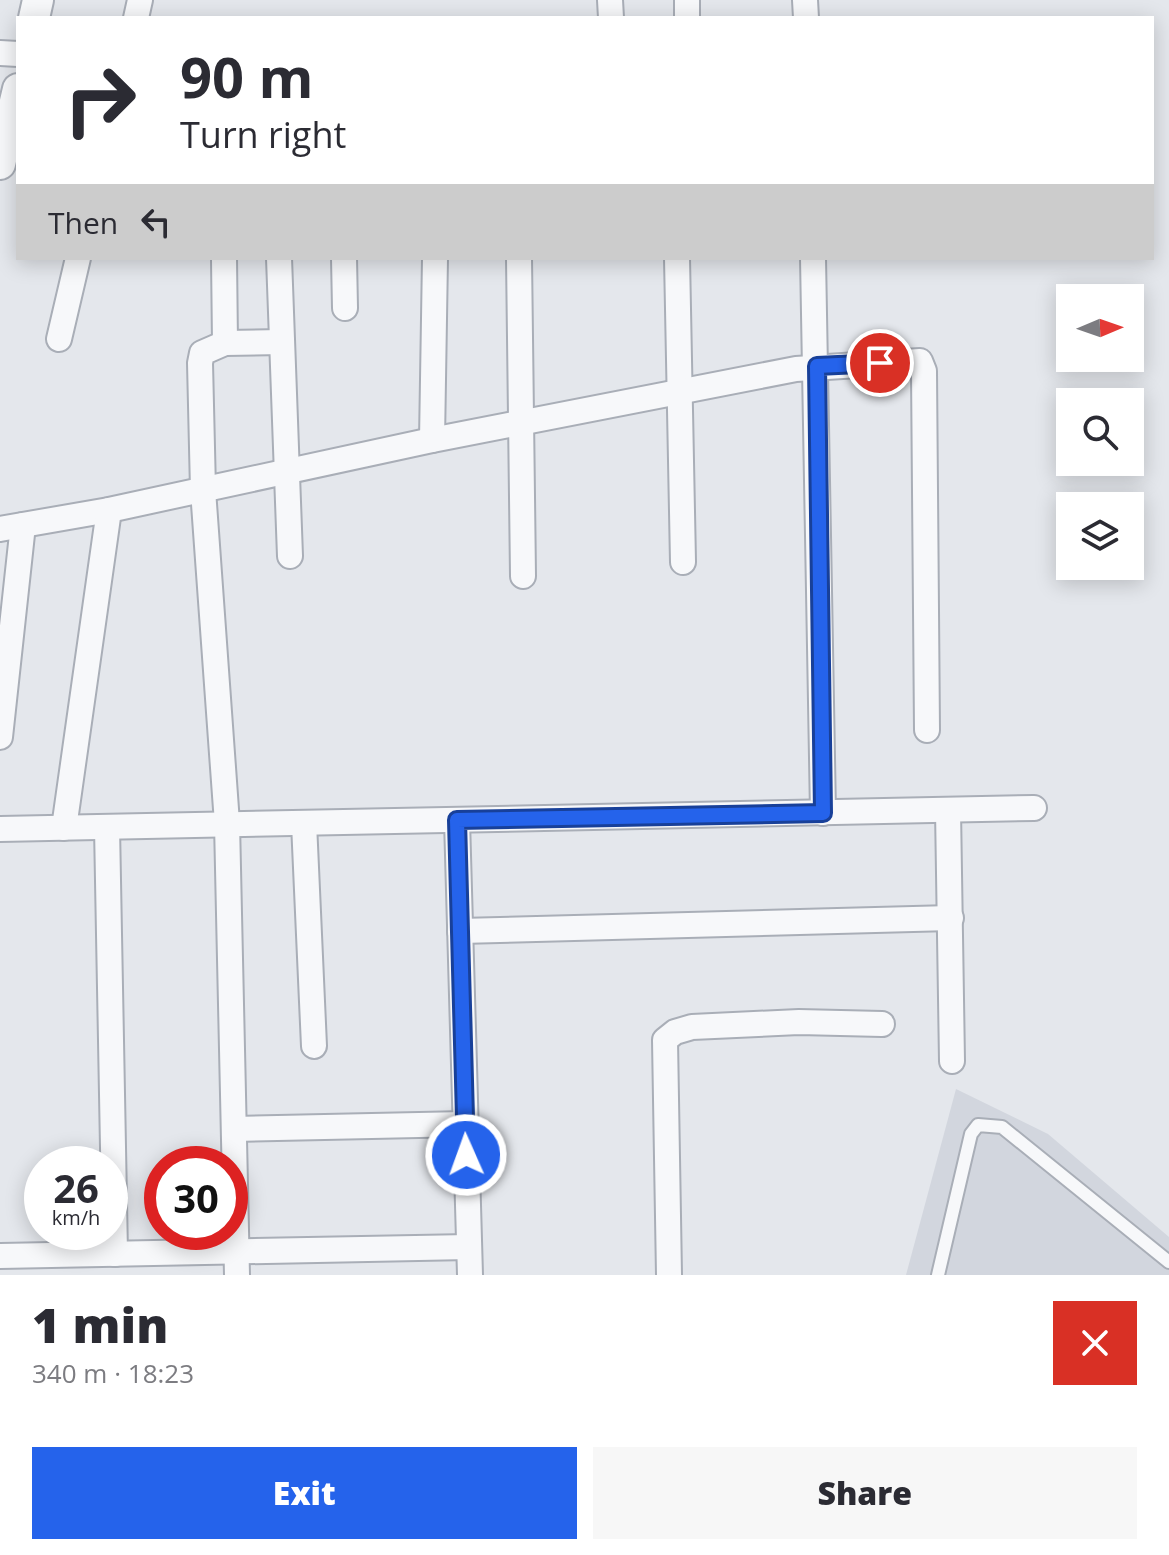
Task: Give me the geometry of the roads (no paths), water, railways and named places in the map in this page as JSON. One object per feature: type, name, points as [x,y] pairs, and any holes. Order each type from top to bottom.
[{"type":"street","points":[[0,164],[16,97]]},
{"type":"street","points":[[59,339],[78,260]]},
{"type":"street","points":[[224,260],[225,343]]},
{"type":"street","points":[[279,260],[290,556]]},
{"type":"street","points":[[344,260],[345,308]]},
{"type":"street","points":[[432,440],[435,260]]},
{"type":"street","points":[[519,260],[523,576]]},
{"type":"street","points":[[677,260],[683,562]]},
{"type":"street","points":[[813,260],[823,813]]},
{"type":"street","points":[[236,1263],[227,823],[203,490],[200,356],[225,343],[282,342]]},
{"type":"street","points":[[0,737],[12,527],[109,510],[432,440],[817,366],[920,361],[924,365],[927,730]]},
{"type":"street","points":[[64,828],[109,510]]},
{"type":"street","points":[[0,829],[1034,808]]},
{"type":"street","points":[[948,810],[952,1061]]},
{"type":"street","points":[[457,820],[470,1275]]},
{"type":"street","points":[[304,823],[314,1046]]},
{"type":"street","points":[[107,827],[115,1254]]},
{"type":"street","points":[[460,931],[951,918]]},
{"type":"street","points":[[669,1275],[665,1040],[675,1032],[692,1027],[799,1022],[882,1024]]},
{"type":"street","points":[[234,1129],[466,1124]]},
{"type":"street","points":[[0,1256],[115,1254],[236,1263],[469,1247]]},
{"type":"lane","points":[[938,1275],[971,1134],[978,1125],[989,1123],[1002,1127],[1169,1262]]}]
